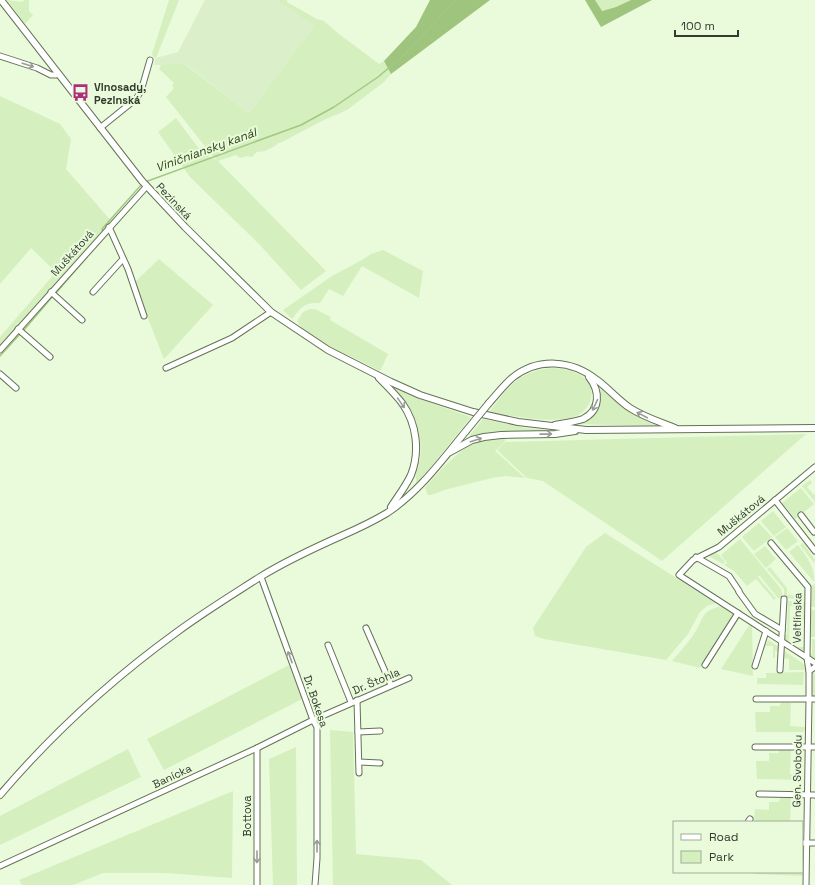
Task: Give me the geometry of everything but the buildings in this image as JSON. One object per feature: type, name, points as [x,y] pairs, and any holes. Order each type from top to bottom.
[{"type":"main road","name":"Pezinská","points":[[2,0],[100,128],[145,183],[195,237],[271,312],[328,350],[420,395],[491,417],[586,430]]},
{"type":"main road","points":[[0,795],[55,736],[91,702],[128,669],[193,620],[261,577],[388,512],[417,488],[489,403],[513,378],[534,366],[559,364],[572,366],[596,379],[621,401],[637,412],[678,429]]},
{"type":"main road","points":[[549,426],[578,420],[588,415],[592,410],[597,401],[597,392],[593,381],[583,372]]},
{"type":"main road","points":[[375,374],[403,405],[413,425],[416,441],[415,461],[411,474],[388,512]]},
{"type":"main road","points":[[447,454],[472,440],[501,435],[555,434],[586,430],[815,428]]},
{"type":"street","points":[[0,56],[37,68],[51,75],[58,74]]},
{"type":"street","points":[[100,128],[136,99],[141,91],[150,60]]},
{"type":"street","name":"Muškátová","points":[[0,350],[109,227],[145,183]]},
{"type":"street","name":"Muškátová","points":[[109,227],[128,269],[144,316]]},
{"type":"street","points":[[92,292],[123,259]]},
{"type":"street","name":"Muškátová","points":[[51,292],[82,320]]},
{"type":"street","points":[[166,368],[232,338],[271,312]]},
{"type":"street","points":[[18,329],[50,357]]},
{"type":"street","points":[[0,374],[16,388]]},
{"type":"street","name":"Muškátová","points":[[738,613],[679,576],[696,557],[718,547],[815,467]]},
{"type":"street","points":[[775,500],[815,551]]},
{"type":"street","points":[[801,515],[815,532],[807,539]]},
{"type":"street","name":"Veltlínska","points":[[771,543],[808,587],[807,658]]},
{"type":"street","points":[[696,557],[729,576],[755,614],[782,630]]},
{"type":"street","name":"Dr. Bokesa","points":[[261,577],[313,720],[317,727],[317,858],[315,885]]},
{"type":"street","points":[[780,670],[784,599]]},
{"type":"street","points":[[705,665],[738,613],[815,663]]},
{"type":"street","points":[[366,628],[391,685]]},
{"type":"street","points":[[755,666],[766,631]]},
{"type":"street","points":[[328,645],[351,702]]},
{"type":"street","name":"Gen. Svobodu","points":[[806,885],[804,843],[807,795],[809,699],[809,671],[807,658]]},
{"type":"street","points":[[809,671],[815,667]]},
{"type":"street","name":"Dr. Štohla","points":[[351,702],[409,678]]},
{"type":"street","points":[[756,699],[815,699]]},
{"type":"street","points":[[357,700],[359,773]]},
{"type":"street","name":"Banícka","points":[[0,866],[257,748],[351,702]]},
{"type":"street","points":[[358,732],[380,731]]},
{"type":"street","points":[[755,747],[815,747]]},
{"type":"street","name":"Bottova","points":[[257,748],[257,885]]},
{"type":"street","points":[[359,762],[380,763]]},
{"type":"street","points":[[759,794],[815,795]]},
{"type":"street","points":[[804,843],[815,843]]},
{"type":"shaded area","points":[[205,0],[276,0],[314,26],[249,113],[184,63],[154,65],[156,58],[178,52]]},
{"type":"green space","points":[[7,0],[23,2],[24,0],[29,0],[29,11],[33,15],[25,24]]},
{"type":"green space","points":[[169,0],[179,0],[156,58],[153,57],[152,54]]},
{"type":"green space","points":[[276,0],[287,0],[287,2],[317,19],[324,21],[379,64],[384,61],[391,74],[384,82],[347,110],[278,143],[265,151],[257,152],[252,157],[247,156],[240,158],[236,155],[218,161],[326,271],[301,290],[259,244],[190,177],[158,132],[176,118],[203,154],[217,160],[166,97],[174,88],[172,86],[174,83],[159,69],[161,65],[183,63],[249,113],[314,26]]},
{"type":"green space","points":[[430,0],[490,0],[391,74],[384,61],[416,27]]},
{"type":"green space","points":[[585,0],[595,0],[602,11],[616,7],[631,0],[652,0],[601,27]]},
{"type":"green space","points":[[595,0],[631,0],[616,7],[601,11]]},
{"type":"green space","points":[[0,96],[60,124],[71,139],[66,169],[111,221],[0,347],[0,337],[56,272],[31,248],[0,284]]},
{"type":"green space","points":[[383,250],[423,271],[419,298],[362,266],[343,296],[329,289],[320,303],[306,304],[292,319],[283,310],[332,276],[371,254]]},
{"type":"green space","points":[[159,259],[213,305],[164,359],[134,283]]},
{"type":"green space","points":[[310,309],[315,309],[331,317],[330,320],[388,354],[380,371],[331,347],[304,330],[297,321],[303,312]]},
{"type":"green space","points":[[554,368],[577,373],[586,379],[590,385],[591,397],[589,403],[586,409],[580,414],[574,417],[555,420],[520,417],[490,411],[503,394],[516,381],[532,372]]},
{"type":"green space","points":[[391,386],[419,399],[471,417],[417,484],[416,475],[421,450],[418,429],[405,401]]},
{"type":"green space","points":[[599,387],[634,415],[659,426],[571,424],[580,423],[590,419],[593,416],[601,400]]},
{"type":"green space","points":[[483,419],[526,428],[556,431],[497,431],[480,434],[466,440]]},
{"type":"green space","points":[[806,434],[662,561],[543,481],[527,478],[497,450],[505,442]]},
{"type":"green space","points":[[505,437],[505,441],[495,451],[525,478],[505,476],[492,478],[428,495],[425,488],[457,455],[480,441]]},
{"type":"green space","points":[[810,480],[812,483],[807,487],[814,495],[815,494],[815,502],[802,486]]},
{"type":"green space","points":[[801,488],[814,504],[795,519],[782,503]]},
{"type":"green space","points":[[773,511],[786,527],[774,536],[761,521]]},
{"type":"green space","points":[[759,523],[772,537],[754,551],[742,537]]},
{"type":"green space","points":[[787,528],[798,541],[786,550],[775,537]]},
{"type":"green space","points":[[605,533],[716,603],[707,606],[700,612],[688,634],[666,660],[544,639],[535,636],[533,628],[586,547]]},
{"type":"green space","points":[[740,539],[781,589],[783,598],[778,598],[759,575],[758,577],[776,598],[774,600],[756,579],[747,586],[734,571],[724,565],[727,563],[721,555]]},
{"type":"green space","points":[[803,543],[815,560],[814,563],[800,545]]},
{"type":"green space","points":[[798,545],[812,567],[814,582],[789,552]]},
{"type":"green space","points":[[765,546],[776,559],[766,568],[754,554]]},
{"type":"green space","points":[[716,552],[725,562],[723,564],[707,555]]},
{"type":"green space","points":[[770,567],[787,588],[787,595],[796,596],[797,591],[801,592],[802,599],[784,598],[784,589],[767,569]]},
{"type":"green space","points":[[815,584],[815,607],[811,607],[811,586]]},
{"type":"green space","points":[[788,601],[805,602],[804,621],[797,620],[798,617],[802,617],[802,607],[790,606],[788,642],[795,647],[804,647],[803,653],[784,642],[784,635],[787,635]]},
{"type":"green space","points":[[723,606],[734,614],[700,668],[672,661],[692,637],[706,613],[710,610]]},
{"type":"green space","points":[[811,610],[815,610],[815,637],[810,637]]},
{"type":"green space","points":[[750,624],[752,625],[753,676],[721,669]]},
{"type":"green space","points":[[812,639],[815,639],[815,660],[810,657],[810,654],[812,654]]},
{"type":"green space","points":[[768,640],[779,647],[778,651],[775,651],[775,658],[773,658],[773,646],[765,646]]},
{"type":"green space","points":[[783,650],[805,665],[805,670],[789,670],[789,659],[782,658]]},
{"type":"green space","points":[[289,665],[302,699],[164,770],[147,739]]},
{"type":"green space","points":[[804,672],[803,685],[757,684],[757,678],[766,678],[766,673]]},
{"type":"green space","points":[[813,672],[815,674],[815,698],[810,698],[810,673]]},
{"type":"green space","points":[[781,703],[791,703],[790,726],[805,727],[804,732],[756,732],[755,712],[770,712],[770,706],[780,706]]},
{"type":"green space","points":[[330,730],[353,732],[356,854],[421,860],[452,885],[333,885]]},
{"type":"green space","points":[[296,747],[297,885],[273,885],[269,759]]},
{"type":"green space","points":[[128,749],[141,777],[0,845],[0,816]]},
{"type":"green space","points":[[779,750],[791,750],[790,774],[799,775],[799,780],[757,779],[756,761],[769,761],[769,753],[779,753]]},
{"type":"green space","points":[[233,791],[232,878],[165,873],[103,873],[73,885],[22,885],[19,880]]},
{"type":"green space","points":[[780,798],[791,798],[790,821],[754,821],[755,809],[769,810],[769,802],[779,802]]},
{"type":"green space","points":[[803,873],[803,876],[755,874]]},
{"type":"waterway","name":"Viničniansky kanál","points":[[145,182],[301,125],[334,107],[378,77],[404,55],[456,0]]},
{"type":"waterway","name":"Viničniansky kanál","points":[[103,233],[102,229],[142,184]]},
{"type":"waterway","name":"Viničniansky kanál","points":[[56,293],[87,257]]},
{"type":"waterway","name":"Viničniansky kanál","points":[[23,331],[53,296]]},
{"type":"waterway","name":"Viničniansky kanál","points":[[0,356],[20,334]]},
{"type":"place","name":"Vinosady, Pezinská","points":[[81,93]]}]
